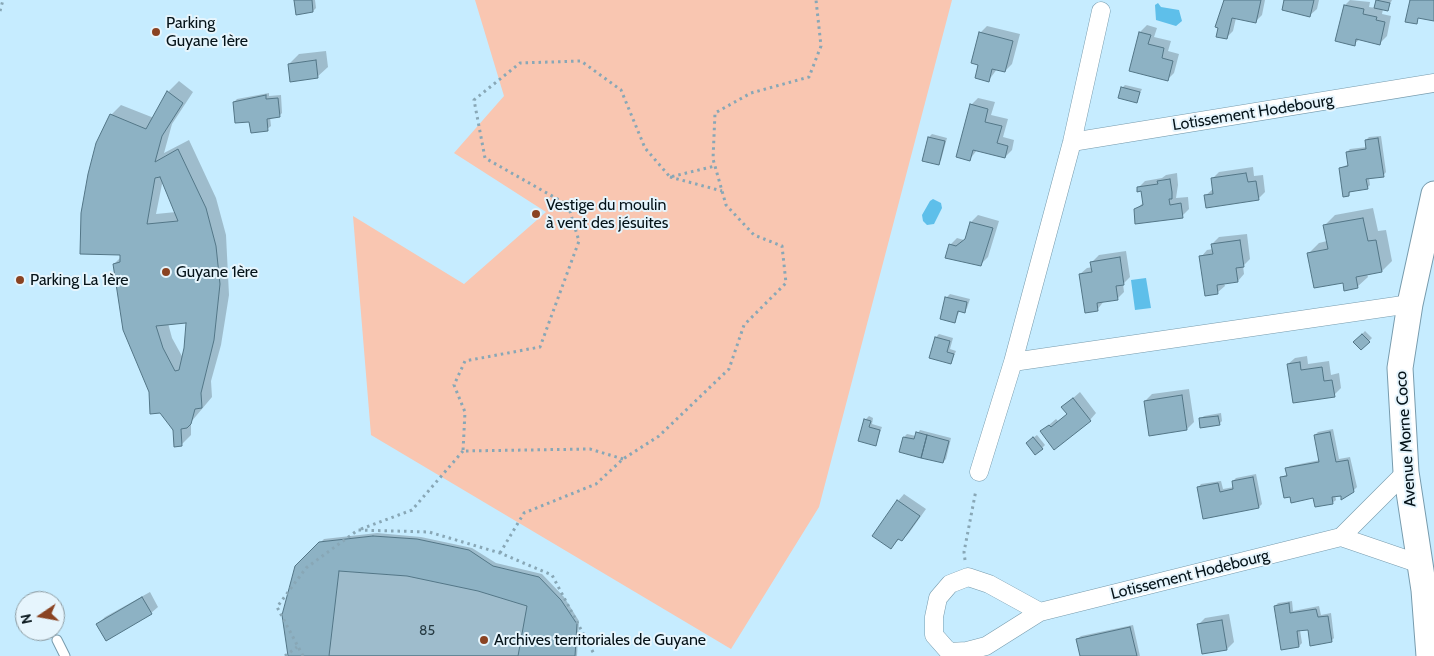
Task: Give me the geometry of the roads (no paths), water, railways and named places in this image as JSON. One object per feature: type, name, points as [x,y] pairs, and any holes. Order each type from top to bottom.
[{"type":"street","points":[[980,472],[1013,362],[1072,142],[1101,11]]},
{"type":"street","name":"Lotissement Hodebourg","points":[[1072,142],[1434,83]]},
{"type":"street","name":"Avenue Morne Coco","points":[[1430,656],[1420,564],[1406,472],[1400,368],[1410,304],[1434,194]]},
{"type":"street","points":[[1013,362],[1410,304]]},
{"type":"street","points":[[1406,472],[1341,537],[1420,564]]},
{"type":"street","name":"Lotissement Hodebourg","points":[[1040,612],[989,584],[968,577],[950,584],[938,598],[934,617],[934,635],[949,652],[967,651],[986,646],[1040,612],[1341,537]]},
{"type":"lane","points":[[58,641],[65,656]]},
{"type":"water","points":[[1158,3],[1161,7],[1179,10],[1182,21],[1176,26],[1156,20],[1155,5]]},
{"type":"water","points":[[933,199],[941,203],[942,208],[934,224],[927,225],[923,221],[922,215]]},
{"type":"water","points":[[1146,278],[1151,308],[1135,310],[1131,280]]},
{"type":"place","name":"Parking Guyane 1ère","points":[[156,32]]},
{"type":"place","name":"Vestige du moulin à vent des jésuites","points":[[536,214]]},
{"type":"place","name":"Guyane 1ère","points":[[166,272]]},
{"type":"place","name":"Parking La 1ère","points":[[20,280]]},
{"type":"place","name":"Archives territoriales de Guyane","points":[[484,640]]}]
